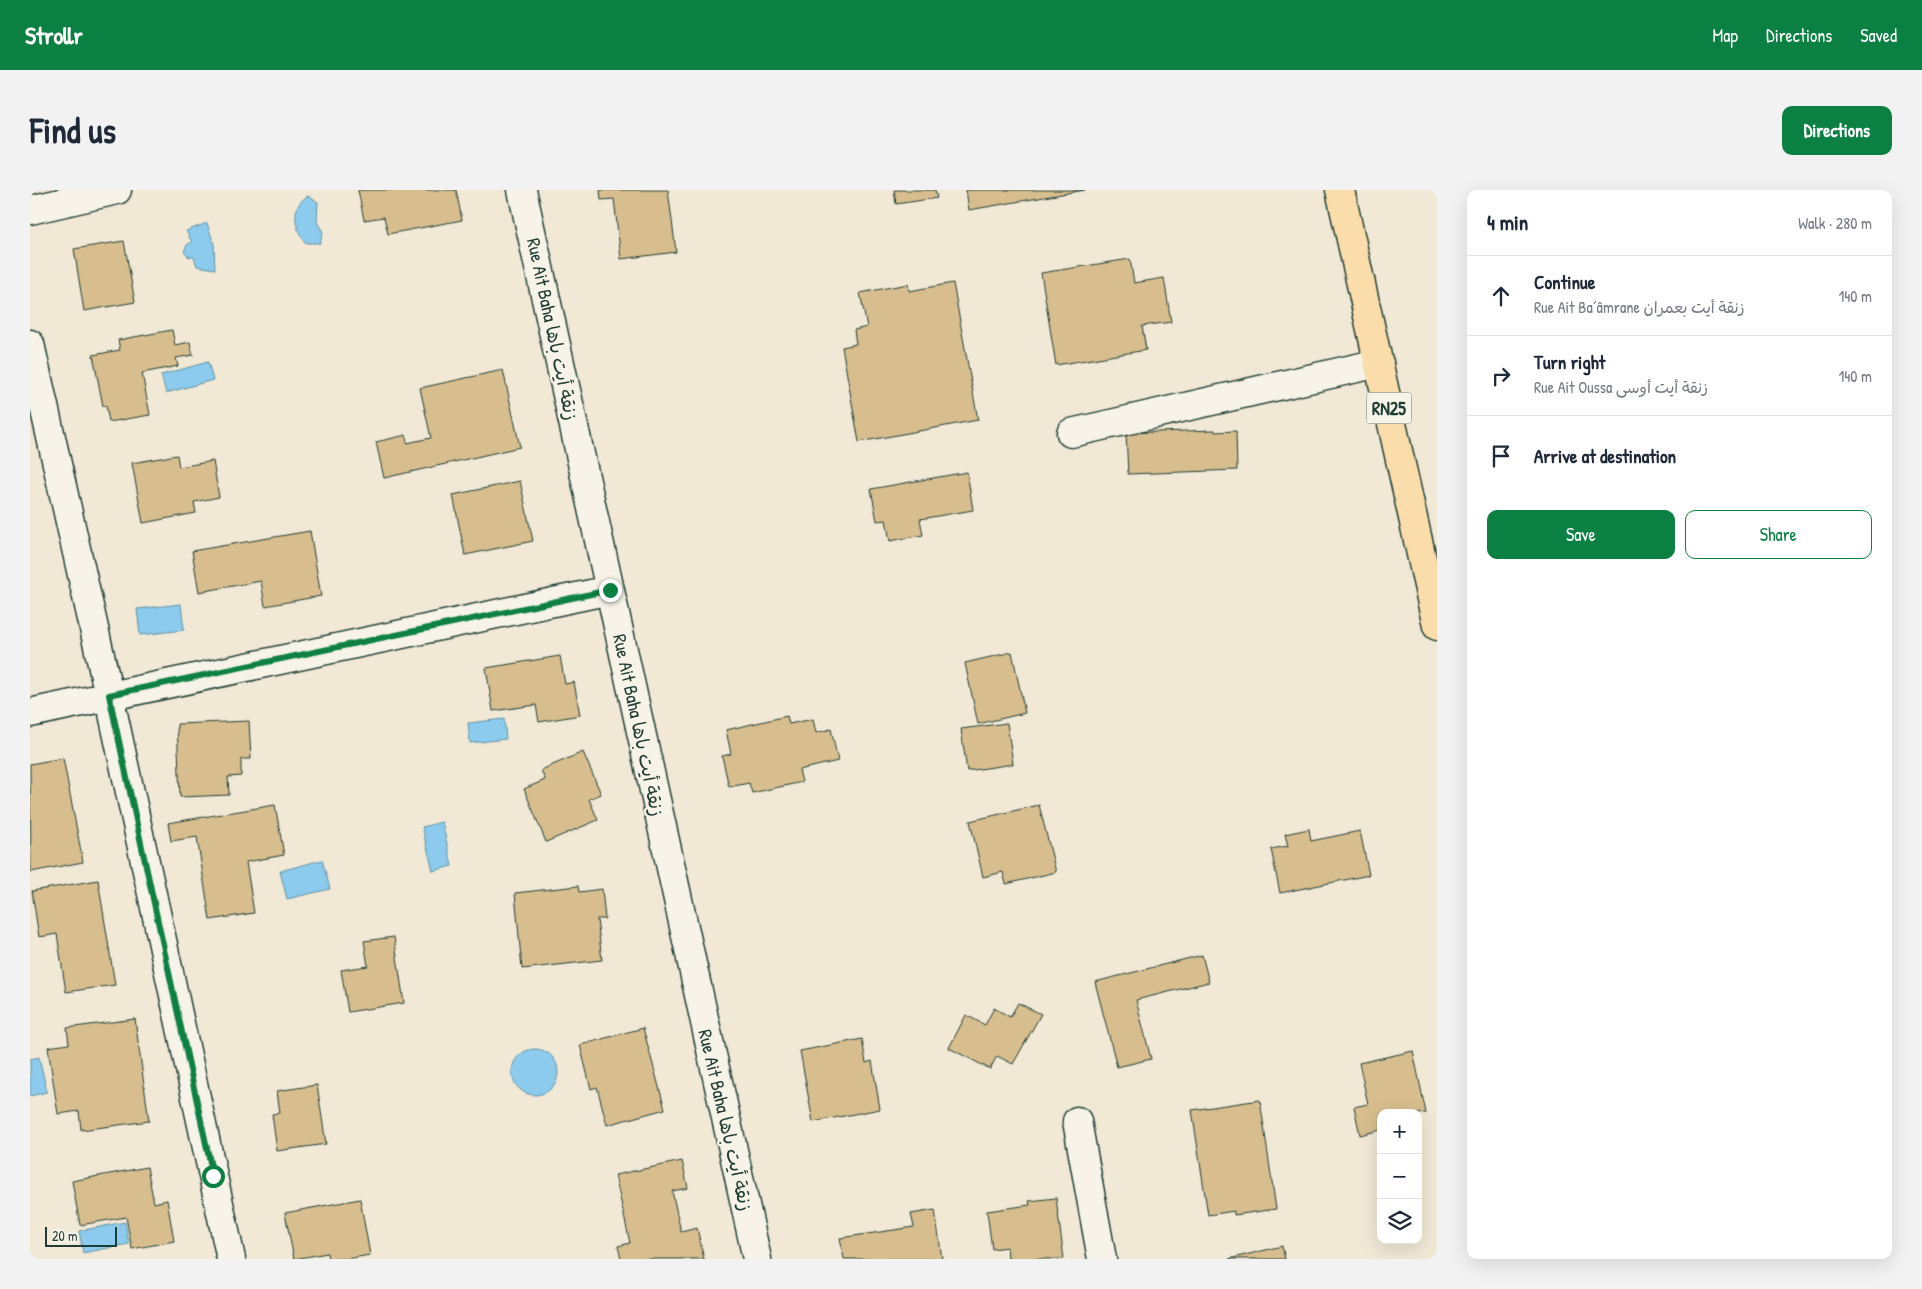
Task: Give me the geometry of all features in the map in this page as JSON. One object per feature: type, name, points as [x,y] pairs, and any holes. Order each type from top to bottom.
[{"type":"main road","name":"RN25","points":[[1340,190],[1437,626]]},
{"type":"street","points":[[30,210],[117,190]]},
{"type":"street","name":"Rue Ait Baha زنقة أيت باها","points":[[522,190],[757,1259]]},
{"type":"street","points":[[30,344],[109,695],[231,1259]]},
{"type":"street","points":[[1071,433],[1379,362]]},
{"type":"street","points":[[30,713],[610,590]]},
{"type":"street","points":[[1077,1121],[1102,1259]]},
{"type":"water","points":[[308,196],[318,202],[317,222],[323,232],[320,243],[306,243],[297,225],[296,211],[298,205]]},
{"type":"water","points":[[207,223],[214,244],[215,269],[197,266],[194,257],[189,257],[184,252],[187,245],[192,242],[186,231]]},
{"type":"water","points":[[208,362],[213,380],[166,393],[161,375]]},
{"type":"water","points":[[181,604],[184,630],[140,635],[137,609]]},
{"type":"water","points":[[504,719],[506,739],[470,743],[468,723]]},
{"type":"water","points":[[442,822],[452,866],[433,871],[422,827]]},
{"type":"water","points":[[322,860],[330,889],[287,899],[280,871]]},
{"type":"water","points":[[530,1049],[540,1049],[552,1055],[557,1063],[557,1081],[552,1089],[544,1094],[530,1095],[522,1092],[515,1085],[512,1077],[512,1067],[515,1059],[522,1052]]},
{"type":"water","points":[[39,1057],[47,1092],[30,1096],[30,1059]]},
{"type":"water","points":[[125,1222],[129,1244],[83,1253],[79,1231]]},
{"type":"building","points":[[358,190],[456,190],[462,220],[388,234],[384,217],[364,220]]},
{"type":"building","points":[[600,190],[668,190],[676,252],[621,259],[614,199],[601,200]]},
{"type":"building","points":[[894,190],[935,190],[937,198],[896,204]]},
{"type":"building","points":[[966,190],[1085,190],[969,210]]},
{"type":"building","points":[[124,241],[135,302],[84,311],[74,249]]},
{"type":"building","points":[[1130,259],[1134,283],[1164,278],[1171,322],[1142,326],[1146,350],[1056,365],[1041,273]]},
{"type":"building","points":[[953,283],[978,420],[859,442],[842,347],[856,344],[854,330],[867,327],[860,293],[908,284],[909,291]]},
{"type":"building","points":[[172,330],[175,345],[190,342],[193,355],[176,358],[178,366],[142,373],[150,415],[109,422],[106,405],[103,406],[93,355],[120,350],[118,340]]},
{"type":"building","points":[[503,370],[520,447],[384,478],[376,442],[406,435],[407,443],[431,438],[420,388]]},
{"type":"building","points":[[1215,430],[1215,432],[1236,431],[1237,470],[1128,474],[1126,433]]},
{"type":"building","points":[[177,455],[179,467],[213,461],[219,497],[194,502],[196,513],[143,523],[132,463]]},
{"type":"building","points":[[967,472],[973,510],[920,519],[923,535],[890,541],[886,520],[877,521],[871,489]]},
{"type":"building","points":[[520,481],[533,541],[465,555],[453,495]]},
{"type":"building","points":[[310,531],[321,596],[265,606],[261,581],[199,592],[192,551]]},
{"type":"building","points":[[1012,652],[1025,713],[978,724],[965,663]]},
{"type":"building","points":[[560,656],[565,684],[574,682],[580,715],[539,722],[536,705],[493,711],[486,668]]},
{"type":"building","points":[[787,716],[789,724],[813,719],[816,733],[831,729],[838,761],[799,770],[802,782],[752,793],[749,783],[729,787],[722,756],[731,754],[726,730]]},
{"type":"building","points":[[249,721],[251,759],[241,759],[241,776],[228,777],[229,795],[180,797],[177,724]]},
{"type":"building","points":[[1007,723],[1013,764],[967,771],[961,729]]},
{"type":"building","points":[[583,752],[601,794],[589,799],[598,820],[546,842],[524,789],[545,780],[541,770]]},
{"type":"building","points":[[63,758],[83,862],[31,872],[30,764]]},
{"type":"building","points":[[275,805],[284,855],[246,862],[254,913],[210,920],[197,837],[171,841],[168,823]]},
{"type":"building","points":[[1039,805],[1056,872],[1006,884],[1003,872],[983,877],[970,821]]},
{"type":"building","points":[[1309,829],[1311,841],[1360,831],[1369,875],[1280,893],[1271,849],[1288,846],[1285,834]]},
{"type":"building","points":[[98,880],[115,985],[66,992],[57,934],[39,937],[32,891]]},
{"type":"building","points":[[578,886],[579,892],[602,889],[605,919],[597,919],[602,960],[522,969],[515,893]]},
{"type":"building","points":[[394,937],[404,1003],[348,1012],[341,970],[368,966],[364,941]]},
{"type":"building","points":[[1202,955],[1209,982],[1136,1000],[1151,1059],[1117,1067],[1095,982]]},
{"type":"building","points":[[1018,1003],[1041,1014],[1013,1064],[997,1056],[990,1069],[949,1048],[966,1015],[985,1025],[994,1008],[1010,1017]]},
{"type":"building","points":[[135,1019],[149,1121],[81,1130],[79,1111],[58,1114],[48,1047],[69,1044],[67,1028]]},
{"type":"building","points":[[643,1028],[665,1109],[607,1125],[597,1087],[591,1089],[580,1045]]},
{"type":"building","points":[[862,1039],[866,1063],[872,1061],[880,1109],[813,1122],[800,1051]]},
{"type":"building","points":[[1413,1051],[1426,1113],[1422,1114],[1422,1109],[1377,1109],[1377,1131],[1360,1135],[1354,1107],[1368,1104],[1359,1063]]},
{"type":"building","points":[[317,1085],[326,1144],[277,1151],[272,1114],[280,1113],[277,1091]]},
{"type":"building","points":[[1260,1100],[1276,1209],[1234,1215],[1234,1211],[1208,1215],[1192,1110]]},
{"type":"building","points":[[682,1161],[688,1188],[672,1191],[681,1232],[697,1228],[704,1259],[621,1259],[618,1246],[630,1243],[615,1175]]},
{"type":"building","points":[[147,1167],[154,1203],[167,1200],[174,1241],[132,1249],[126,1217],[80,1225],[72,1181]]},
{"type":"building","points":[[1056,1198],[1064,1259],[1008,1259],[1007,1247],[992,1249],[987,1211],[1030,1205],[1029,1201]]},
{"type":"building","points":[[360,1199],[370,1255],[346,1259],[328,1259],[327,1253],[294,1259],[285,1213]]},
{"type":"building","points":[[935,1210],[942,1259],[844,1259],[840,1238],[914,1227],[911,1214]]},
{"type":"building","points":[[1282,1246],[1285,1259],[1229,1259]]},
{"type":"route","points":[[213,1176],[109,695],[610,590]]}]
